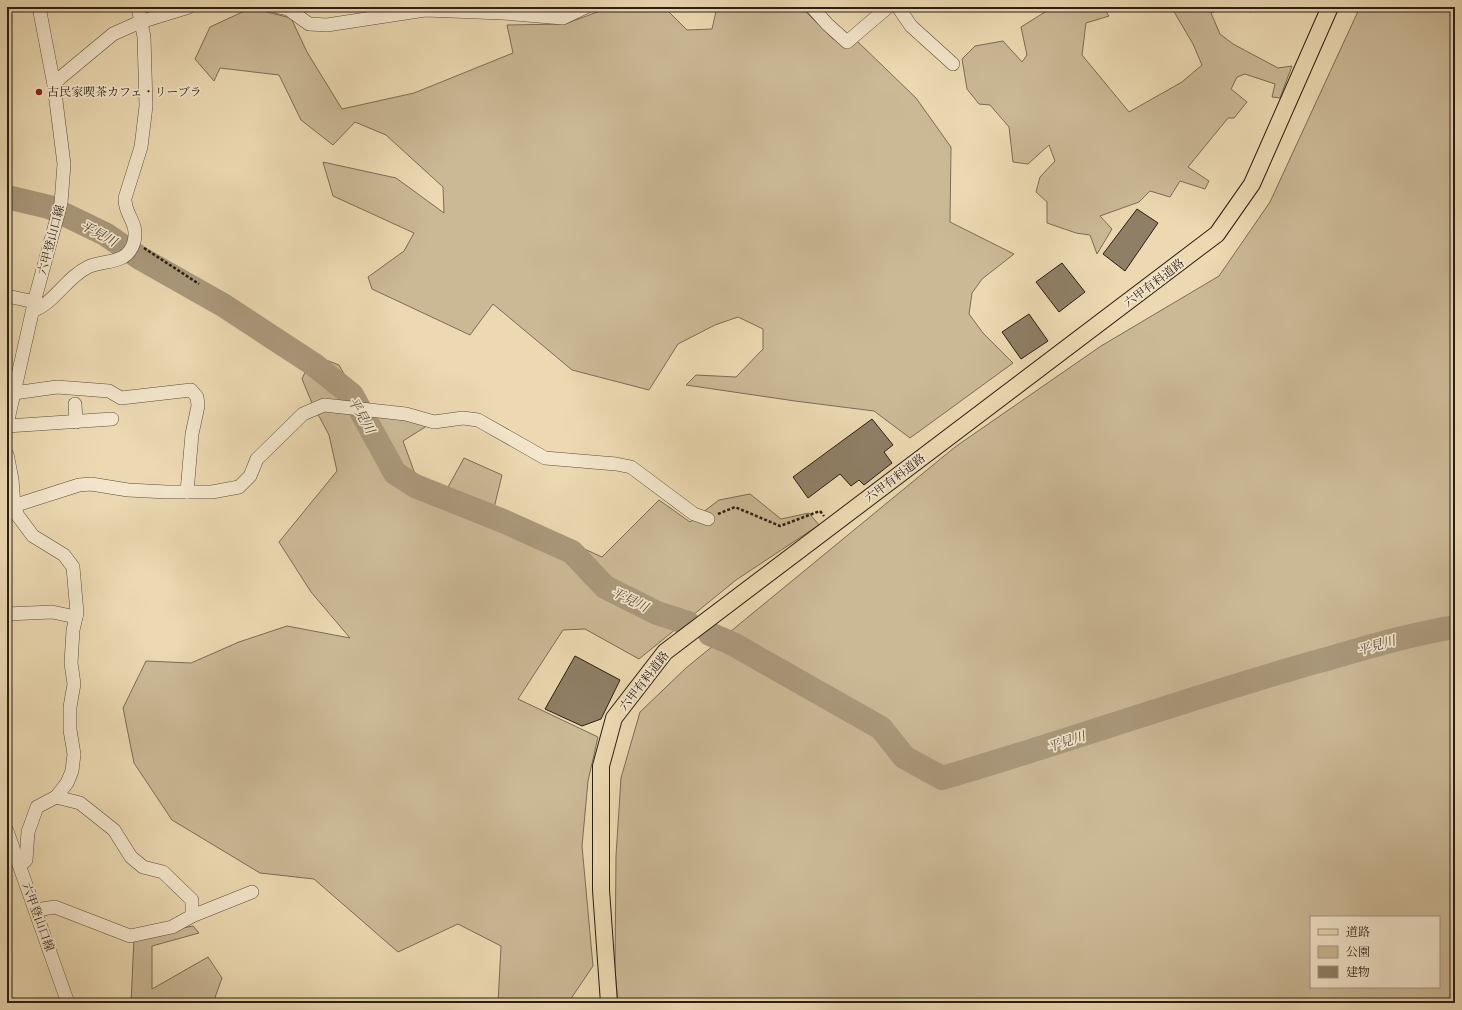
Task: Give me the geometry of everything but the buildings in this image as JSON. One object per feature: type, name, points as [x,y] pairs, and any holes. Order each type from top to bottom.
[{"type":"main road","name":"六甲有料道路","points":[[609,1003],[601,890],[601,766],[614,718],[665,652],[1217,234],[1252,184],[1330,7]]},
{"type":"street","name":"六甲登山口線","points":[[7,425],[12,385],[58,218],[61,203],[64,164],[54,86],[39,7]]},
{"type":"street","points":[[7,296],[42,308],[68,280],[89,266],[111,263],[126,254],[134,242],[135,232],[133,220],[124,206],[125,198],[141,147],[146,106],[144,37],[138,7]]},
{"type":"street","points":[[54,86],[60,78],[113,34],[140,22],[190,7]]},
{"type":"street","points":[[278,7],[288,9],[309,24],[326,25],[425,10],[503,13],[563,18],[586,7]]},
{"type":"street","points":[[812,7],[827,24],[847,42],[888,7]]},
{"type":"street","points":[[898,7],[911,26],[953,64]]},
{"type":"street","points":[[12,385],[57,387],[109,392],[121,398],[191,390],[197,397],[198,406],[192,434],[187,492]]},
{"type":"street","points":[[75,404],[76,422]]},
{"type":"street","points":[[10,507],[79,485],[91,484],[128,490],[187,492],[212,492],[239,487],[250,476],[257,459],[303,414],[324,405],[406,414],[434,422],[463,418],[478,420],[545,458],[616,464],[631,467],[694,514],[708,519]]},
{"type":"street","points":[[7,425],[112,419]]},
{"type":"street","points":[[7,454],[12,479],[10,507],[33,536],[64,555],[73,567],[76,617],[73,630],[71,663],[74,684],[70,707],[70,730],[74,754],[72,770],[67,782],[56,797],[37,807],[28,832],[26,860],[20,866]]},
{"type":"street","points":[[7,614],[52,612],[76,617]]},
{"type":"street","points":[[56,797],[80,803],[114,830],[131,857],[143,867],[163,872],[192,900],[192,916]]},
{"type":"street","name":"六甲登山口線","points":[[7,831],[11,851],[20,866],[68,1003]]},
{"type":"street","points":[[36,910],[56,907],[130,936],[172,927],[192,916],[252,892]]},
{"type":"path","points":[[134,242],[173,269],[199,284]]},
{"type":"path","points":[[708,519],[735,506],[780,526],[820,511],[831,525]]},
{"type":"green space","points":[[523,7],[576,7],[563,10]]},
{"type":"green space","points":[[604,7],[664,7],[687,30],[712,29],[717,7],[801,7],[833,39],[857,41],[916,98],[951,147],[950,222],[1014,254],[982,279],[972,293],[969,314],[983,333],[1013,363],[910,438],[874,411],[686,385],[696,375],[736,377],[763,349],[763,329],[738,317],[715,325],[678,344],[649,390],[572,370],[493,304],[470,335],[372,289],[368,277],[404,251],[414,233],[333,196],[323,162],[396,178],[444,213],[443,187],[386,135],[355,122],[333,145],[301,120],[279,75],[220,68],[214,81],[195,59],[210,27],[251,8],[291,18],[307,52],[342,109],[414,93],[513,53],[507,25],[565,24],[600,11]]},
{"type":"green space","points":[[1053,7],[1103,7],[1109,16],[1086,23],[1082,55],[1129,112],[1182,82],[1202,65],[1193,44],[1173,10],[1175,7],[1226,7],[1211,13],[1220,34],[1233,44],[1278,68],[1292,66],[1280,98],[1272,97],[1275,84],[1245,74],[1237,77],[1231,89],[1247,102],[1234,118],[1228,118],[1188,167],[1209,181],[1205,189],[1180,181],[1170,197],[1150,191],[1139,202],[1100,216],[1112,229],[1097,254],[1090,235],[1076,233],[1047,223],[1047,202],[1036,192],[1040,177],[1055,161],[1049,145],[1028,164],[1013,162],[1009,127],[990,105],[979,104],[967,89],[962,59],[975,46],[1003,41],[1022,62],[1027,55],[1021,27]]},
{"type":"green space","points":[[1233,7],[1259,7],[1251,12]]},
{"type":"green space","points":[[1360,7],[1455,7],[1455,1003],[618,1003],[615,970],[616,856],[621,778],[640,712],[686,668],[955,447],[1101,346],[1219,276],[1270,202]]},
{"type":"green space","points":[[313,355],[339,365],[365,412],[430,424],[403,441],[415,474],[447,489],[464,458],[502,475],[494,508],[602,557],[659,500],[690,522],[719,500],[750,494],[781,519],[809,513],[819,525],[736,580],[639,659],[585,629],[563,630],[518,699],[598,737],[588,781],[582,846],[593,966],[568,1003],[498,1003],[501,946],[458,924],[398,952],[314,879],[260,873],[172,820],[134,763],[123,708],[146,661],[191,663],[239,642],[287,626],[350,638],[311,592],[279,542],[337,471],[329,435],[312,403],[302,379]]},
{"type":"green space","points":[[193,926],[199,933],[152,946],[152,989],[208,957],[222,978],[213,1003],[131,1003],[134,938]]},
{"type":"waterway","name":"平見川","points":[[7,197],[49,207],[105,234],[140,258],[223,305],[313,364],[352,395],[395,473],[415,486],[503,521],[572,552],[605,587],[657,613],[688,623]]},
{"type":"waterway","name":"平見川","points":[[710,634],[733,644],[881,728],[904,757],[942,778],[1266,677],[1383,643],[1455,627]]},
{"type":"place","name":"古民家喫茶カフェ・リーブラ","points":[[39,92]]}]
